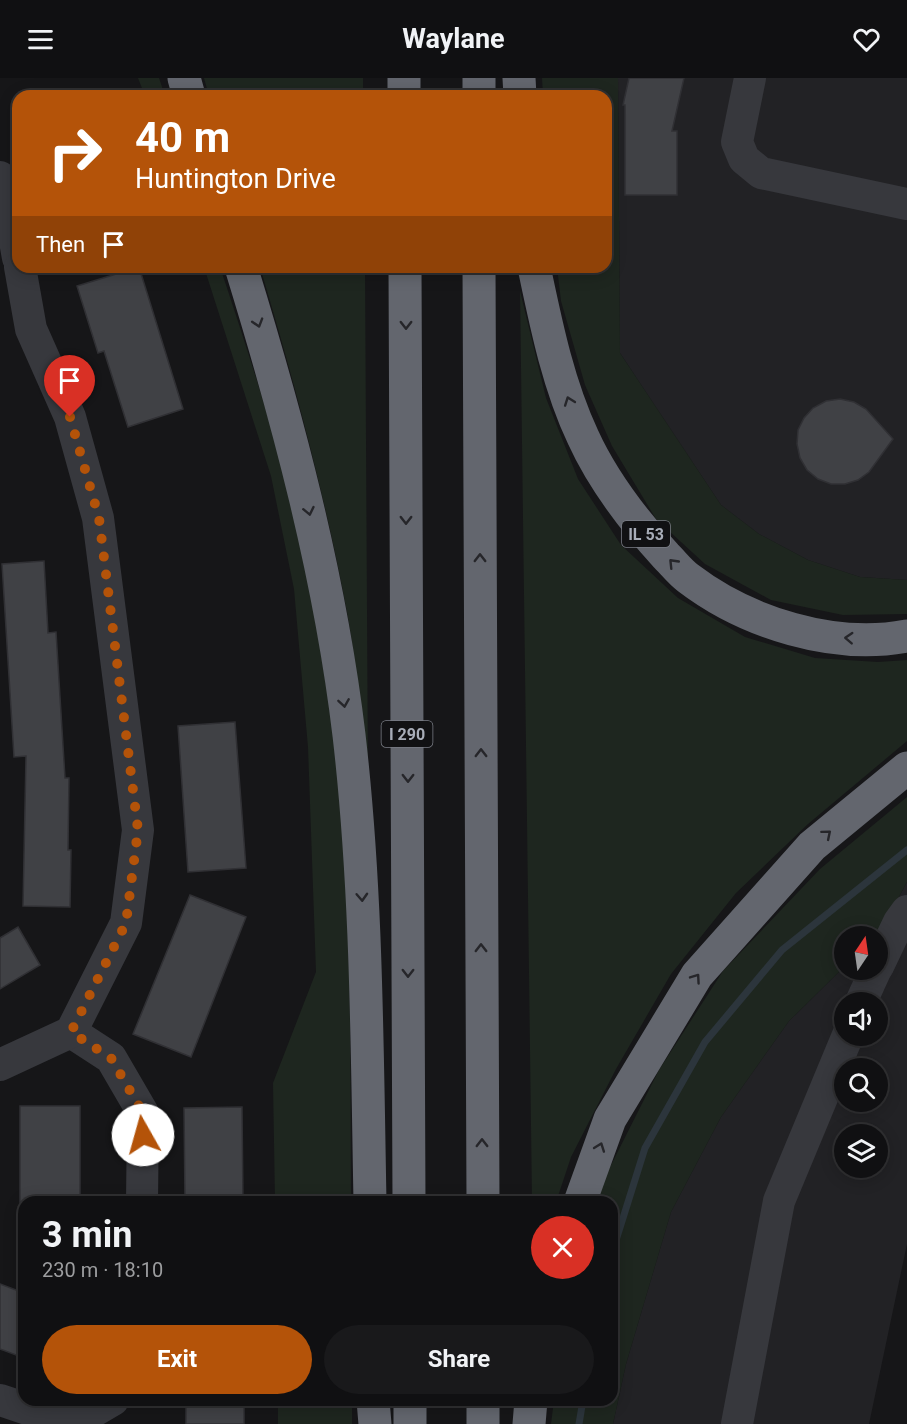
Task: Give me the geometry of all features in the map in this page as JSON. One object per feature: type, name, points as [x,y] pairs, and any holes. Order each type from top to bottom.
[{"type":"highway","points":[[243,273],[308,502],[325,587],[349,734],[360,853],[366,955],[370,1196]]},
{"type":"highway","name":"I 290","points":[[405,273],[410,1196]]},
{"type":"highway","points":[[479,273],[483,1196]]},
{"type":"highway","name":"IL 53","points":[[535,273],[559,372],[582,436],[605,478],[642,530],[687,578],[742,612],[796,631],[846,638],[907,636]]},
{"type":"highway","points":[[582,1196],[610,1119],[697,975],[812,846],[907,768]]},
{"type":"highway","points":[[374,1406],[375,1424]]},
{"type":"highway","points":[[410,1406],[410,1424]]},
{"type":"highway","points":[[483,1406],[483,1424]]},
{"type":"highway","points":[[529,1424],[530,1406]]},
{"type":"street","points":[[750,78],[737,142],[744,159],[761,173],[907,204]]},
{"type":"street","points":[[0,177],[12,225]]},
{"type":"street","points":[[0,1065],[71,1032],[126,923],[138,830],[99,518],[70,417],[31,329],[21,273]]},
{"type":"street","points":[[888,945],[907,911]]},
{"type":"street","points":[[71,1032],[111,1058],[143,1113],[142,1196]]},
{"type":"street","points":[[737,1424],[779,1201],[843,1046]]},
{"type":"street","points":[[0,1400],[72,1424],[103,1406]]},
{"type":"shaded area","points":[[138,78],[159,78],[163,90],[143,90]]},
{"type":"shaded area","points":[[204,78],[363,78],[363,90],[207,90]]},
{"type":"shaded area","points":[[542,78],[618,78],[620,353],[721,505],[759,534],[808,560],[860,577],[907,580],[907,614],[843,615],[771,600],[705,564],[656,519],[612,446],[585,385],[561,301],[558,273],[612,273],[612,90],[543,90]]},
{"type":"shaded area","points":[[618,78],[907,78],[907,580],[860,577],[808,560],[759,534],[721,505],[620,353]]},
{"type":"shaded area","points":[[206,273],[222,273],[272,431],[299,538],[328,697],[336,759],[346,885],[350,1012],[351,1196],[275,1196],[273,1083],[316,972],[308,747],[294,589],[271,476]]},
{"type":"shaded area","points":[[262,273],[365,273],[368,780],[347,612],[329,525],[285,353]]},
{"type":"shaded area","points":[[520,291],[546,398],[578,479],[621,545],[678,598],[745,637],[815,658],[878,662],[907,660],[907,741],[808,824],[736,893],[671,974],[616,1069],[571,1157],[558,1196],[532,1196]]},
{"type":"shaded area","points":[[907,797],[907,882],[883,926],[834,926],[834,977],[789,1021],[721,1117],[671,1212],[626,1364],[618,1401],[618,1196],[598,1196],[659,1070],[723,971],[820,869]]},
{"type":"shaded area","points":[[907,882],[907,1244],[869,1424],[613,1424],[626,1364],[671,1212],[721,1117],[789,1021],[834,977],[834,980],[888,980],[888,926],[883,926]]},
{"type":"shaded area","points":[[278,1406],[352,1406],[352,1424],[278,1424]]},
{"type":"shaded area","points":[[553,1406],[617,1406],[613,1424],[551,1424]]},
{"type":"building","points":[[629,78],[684,78],[672,131],[677,131],[677,195],[625,195],[625,105],[623,105]]},
{"type":"building","points":[[119,273],[141,273],[183,409],[128,427],[104,351],[98,353],[77,286]]},
{"type":"building","points":[[840,399],[854,402],[866,409],[893,439],[869,472],[858,480],[845,484],[831,484],[818,479],[807,470],[800,458],[797,444],[798,430],[804,418],[813,408],[826,401]]},
{"type":"building","points":[[44,561],[48,633],[56,632],[65,778],[69,778],[70,907],[23,906],[26,756],[14,757],[2,564]]},
{"type":"building","points":[[235,722],[246,868],[188,872],[178,726]]},
{"type":"building","points":[[190,895],[246,917],[191,1057],[133,1034]]},
{"type":"building","points":[[18,927],[40,965],[0,989],[0,938]]},
{"type":"building","points":[[20,1106],[80,1106],[80,1196],[20,1196]]},
{"type":"building","points":[[242,1107],[243,1196],[185,1196],[184,1108]]},
{"type":"building","points":[[0,1284],[18,1291],[18,1356],[0,1349]]},
{"type":"building","points":[[186,1406],[244,1406],[244,1424],[186,1424]]},
{"type":"waterway","points":[[618,1234],[645,1148],[705,1042],[782,950],[907,850]]},
{"type":"waterway","points":[[579,1424],[582,1406]]},
{"type":"route","points":[[70,417],[99,518],[138,830],[126,923],[71,1032],[111,1058],[143,1113],[143,1135]]}]
